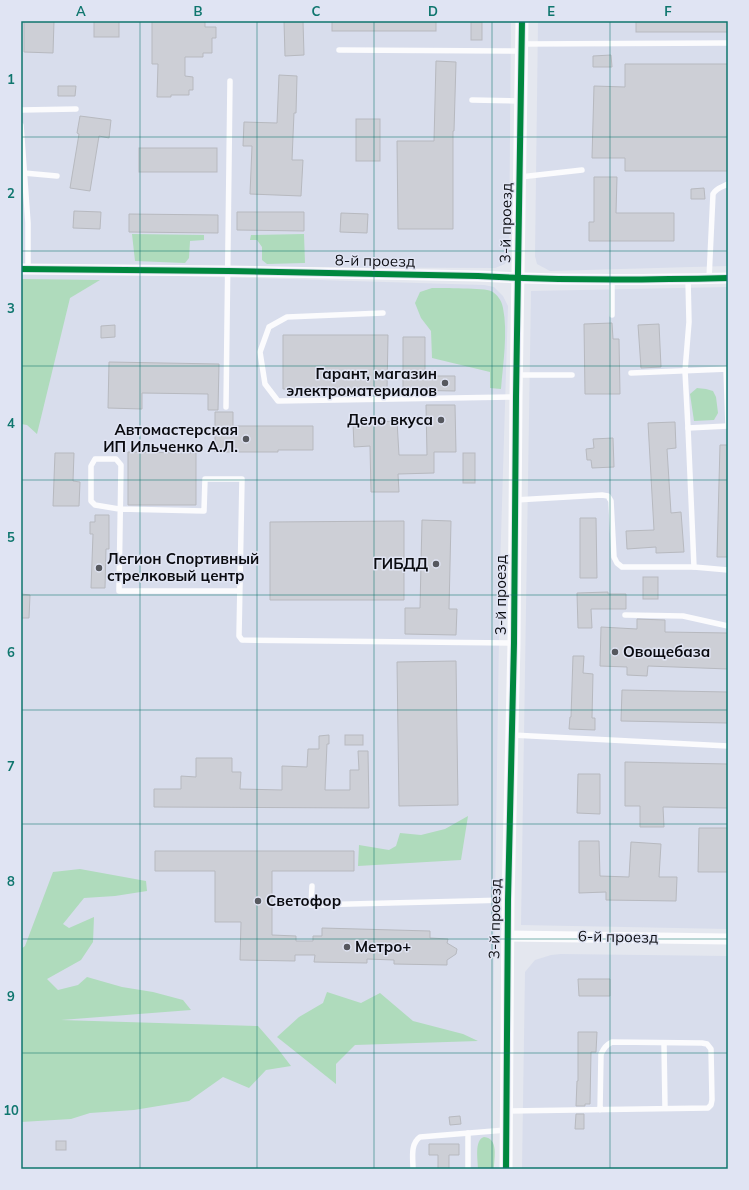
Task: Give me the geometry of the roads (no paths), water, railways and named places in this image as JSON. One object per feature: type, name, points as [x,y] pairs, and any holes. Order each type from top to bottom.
[{"type":"street","name":"3-й проезд","points":[[506,1169],[507,936],[514,643],[516,374],[522,21]]},
{"type":"street","name":"8-й проезд","points":[[25,269],[228,271],[470,276],[518,279],[728,278]]},
{"type":"street","name":"6-й проезд","points":[[507,936],[728,939]]},
{"type":"lane","points":[[339,50],[728,43]]},
{"type":"lane","points":[[226,407],[230,81]]},
{"type":"lane","points":[[472,100],[521,101]]},
{"type":"lane","points":[[21,110],[76,109]]},
{"type":"lane","points":[[21,125],[28,223],[25,269]]},
{"type":"lane","points":[[520,177],[582,170]]},
{"type":"lane","points":[[24,174],[57,176]]},
{"type":"lane","points":[[709,279],[712,194],[715,190],[728,184]]},
{"type":"lane","points":[[612,279],[612,315]]},
{"type":"lane","points":[[688,279],[689,322],[685,371],[694,567]]},
{"type":"lane","points":[[383,313],[287,317],[268,327],[260,352],[265,384],[278,401],[516,397]]},
{"type":"lane","points":[[631,373],[727,369],[728,426],[688,428]]},
{"type":"lane","points":[[516,374],[572,376]]},
{"type":"lane","points":[[239,591],[119,591],[120,509],[121,465],[116,459],[95,459],[91,466],[91,501],[95,505],[120,509],[204,511],[205,479],[242,479],[239,636],[242,640],[514,643]]},
{"type":"lane","points":[[515,500],[602,495],[608,496],[611,501],[614,557],[617,563],[622,567],[694,567],[728,570]]},
{"type":"lane","points":[[625,615],[684,616],[728,626]]},
{"type":"lane","points":[[512,735],[728,746]]},
{"type":"lane","points":[[312,886],[311,904],[508,900]]},
{"type":"lane","points":[[506,1111],[600,1110],[665,1108],[708,1108],[711,1105],[712,1100],[711,1049],[707,1044],[702,1043],[612,1042],[607,1044],[601,1054],[600,1110]]},
{"type":"lane","points":[[664,1043],[665,1108]]},
{"type":"lane","points":[[413,1169],[414,1145],[416,1140],[420,1137],[506,1130]]},
{"type":"lane","points":[[468,1133],[468,1169]]},
{"type":"place","name":"Гарант, магазин электроматериалов","points":[[445,383]]},
{"type":"place","name":"Дело вкуса","points":[[441,420]]},
{"type":"place","name":"Автомастерская ИП Ильченко А.Л.","points":[[246,439]]},
{"type":"place","name":"ГИБДД","points":[[436,564]]},
{"type":"place","name":"Легион Спортивный стрелковый центр","points":[[99,568]]},
{"type":"place","name":"Овощебаза","points":[[615,652]]},
{"type":"place","name":"Светофор","points":[[258,901]]},
{"type":"place","name":"Метро+","points":[[347,947]]}]
